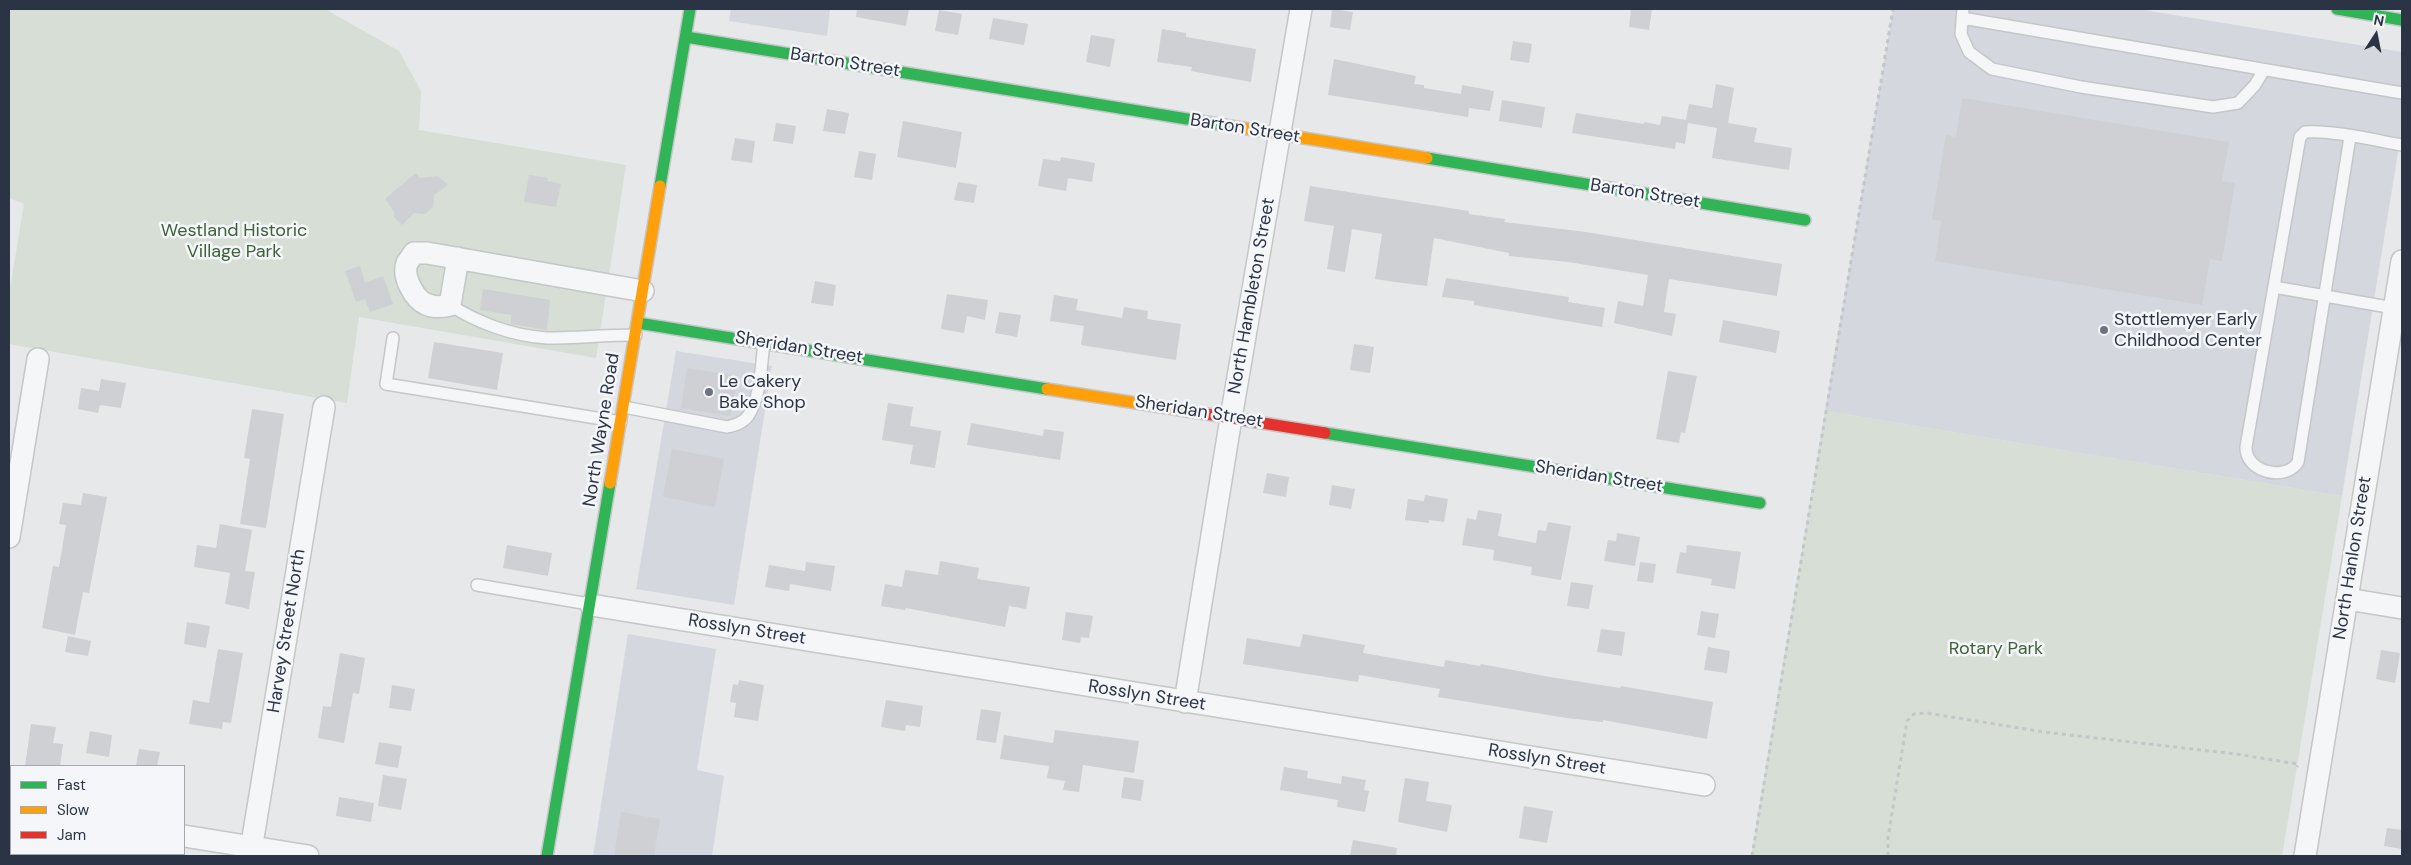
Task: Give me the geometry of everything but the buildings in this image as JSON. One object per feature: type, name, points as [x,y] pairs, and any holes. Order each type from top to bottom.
[{"type":"street","name":"North Wayne Road","points":[[547,856],[591,605],[690,9]]},
{"type":"street","name":"North Hambleton Street","points":[[1186,702],[1231,418],[1302,9]]},
{"type":"street","points":[[2337,9],[2402,20]]},
{"type":"street","name":"Barton Street","points":[[686,37],[1805,220]]},
{"type":"street","points":[[458,258],[450,305],[440,307],[427,305],[417,299],[407,278],[406,265],[414,253],[458,258],[643,292]]},
{"type":"street","name":"North Hanlon Street","points":[[2304,856],[2397,314],[2402,261]]},
{"type":"street","name":"Sheridan Street","points":[[638,322],[1760,503]]},
{"type":"street","points":[[9,537],[38,359]]},
{"type":"street","name":"Harvey Street North","points":[[251,852],[324,407]]},
{"type":"street","points":[[2347,599],[2402,608]]},
{"type":"street","name":"Rosslyn Street","points":[[591,605],[1704,785]]},
{"type":"street","points":[[185,836],[251,852],[308,856]]},
{"type":"lane","points":[[2264,70],[2255,85],[2238,103],[2213,107],[2081,87],[1992,69],[1969,52],[1961,34],[1963,14],[2402,94]]},
{"type":"lane","points":[[2350,137],[2298,462],[2294,469],[2286,472],[2264,471],[2253,465],[2249,459],[2246,447],[2300,137],[2305,132],[2313,131],[2402,145]]},
{"type":"lane","points":[[2274,287],[2324,296],[2397,314]]},
{"type":"lane","points":[[450,305],[472,319],[506,330],[545,338],[636,335]]},
{"type":"lane","points":[[393,338],[386,384],[621,422]]},
{"type":"lane","points":[[624,407],[727,427],[738,424],[748,416],[755,398],[764,343]]},
{"type":"lane","points":[[477,585],[591,605]]},
{"type":"path","points":[[1752,856],[1893,9]]},
{"type":"path","points":[[1888,856],[1888,838],[1898,765],[1907,721],[1914,714],[1927,713],[2044,732],[2236,754],[2298,764],[2296,773]]},
{"type":"shaded area","points":[[731,9],[830,9],[827,36],[729,21]]},
{"type":"shaded area","name":"Stottlemyer Early Childhood Center","points":[[1893,9],[2137,9],[2402,52],[2402,128],[2342,496],[1825,411]]},
{"type":"shaded area","points":[[676,351],[772,366],[734,605],[636,589]]},
{"type":"shaded area","points":[[628,634],[716,649],[697,770],[724,776],[712,856],[593,856]]},
{"type":"green space","name":"Westland Historic Village Park","points":[[9,9],[325,9],[399,51],[421,91],[419,130],[626,165],[596,358],[359,317],[347,403],[9,344],[9,295],[24,204],[9,198]]},
{"type":"green space","name":"Rotary Park","points":[[1825,411],[2342,496],[2282,856],[1751,856]]},
{"type":"traffic: fast","points":[[660,186],[690,9]]},
{"type":"traffic: fast","points":[[2337,9],[2402,20]]},
{"type":"traffic: fast","points":[[686,37],[1236,127]]},
{"type":"traffic: fast","points":[[1427,158],[1805,220]]},
{"type":"traffic: fast","points":[[638,323],[1047,389]]},
{"type":"traffic: fast","points":[[1325,433],[1760,503]]},
{"type":"traffic: fast","points":[[547,856],[610,483]]},
{"type":"traffic: slow","points":[[1236,127],[1427,158]]},
{"type":"traffic: slow","points":[[610,483],[660,186]]},
{"type":"traffic: slow","points":[[1047,389],[1200,413]]},
{"type":"traffic: jam","points":[[1200,413],[1325,433]]},
{"type":"place","name":"Stottlemyer Early Childhood Center","points":[[2104,330]]},
{"type":"place","name":"Le Cakery Bake Shop","points":[[709,392]]}]
